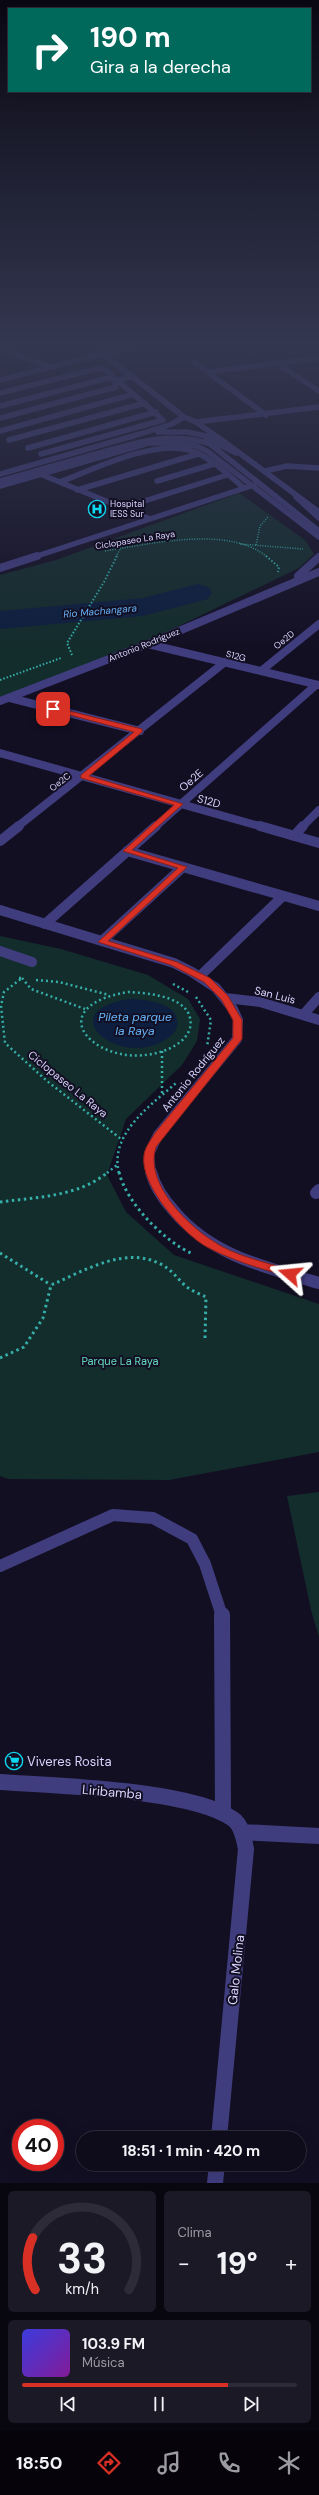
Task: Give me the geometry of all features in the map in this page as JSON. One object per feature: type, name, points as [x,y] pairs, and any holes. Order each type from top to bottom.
[{"type":"street","points":[[28,448],[32,447]]},
{"type":"street","points":[[41,454],[67,447]]},
{"type":"street","points":[[0,474],[93,447]]},
{"type":"street","points":[[0,477],[105,447]]},
{"type":"street","points":[[0,482],[122,447]]},
{"type":"street","points":[[0,486],[135,447]]},
{"type":"street","points":[[201,447],[254,485],[286,512],[317,534]]},
{"type":"street","points":[[213,447],[317,534],[319,543]]},
{"type":"street","points":[[227,447],[299,499],[319,518]]},
{"type":"street","points":[[231,447],[319,512]]},
{"type":"street","points":[[28,448],[52,459]]},
{"type":"street","points":[[60,482],[155,450],[180,448],[198,454],[214,464],[244,488]]},
{"type":"street","points":[[41,454],[60,456]]},
{"type":"street","points":[[77,490],[198,454]]},
{"type":"street","points":[[157,481],[214,464]]},
{"type":"street","points":[[264,471],[287,466],[319,468]]},
{"type":"street","points":[[40,474],[150,519]]},
{"type":"street","points":[[122,508],[227,475]]},
{"type":"street","points":[[0,568],[254,485]]},
{"type":"street","name":"Antonio Rodríguez","points":[[287,584],[312,565],[319,556]]},
{"type":"street","name":"Antonio Rodríguez","points":[[0,701],[148,644],[287,584],[319,572]]},
{"type":"street","name":"Oe2D","points":[[261,671],[319,624]]},
{"type":"street","name":"S12G","points":[[148,644],[318,685]]},
{"type":"street","name":"Oe2C","points":[[0,841],[140,731],[224,662]]},
{"type":"street","name":"Oe2E","points":[[45,924],[180,804],[318,685]]},
{"type":"street","points":[[10,698],[140,731]]},
{"type":"street","name":"S12D","points":[[0,753],[319,843]]},
{"type":"street","points":[[294,836],[319,810]]},
{"type":"street","points":[[127,851],[319,906]]},
{"type":"street","points":[[102,942],[183,867]]},
{"type":"street","points":[[200,976],[283,896]]},
{"type":"street","name":"Antonio Rodríguez","points":[[0,910],[174,964],[200,976],[225,998],[238,1020],[237,1039],[158,1135],[148,1156],[154,1182],[162,1198],[175,1214],[209,1244],[247,1260],[319,1283]]},
{"type":"street","points":[[0,952],[32,962]]},
{"type":"street","points":[[303,1015],[319,997]]},
{"type":"street","name":"San Luis","points":[[225,998],[260,1002],[319,1020]]},
{"type":"street","points":[[0,1566],[113,1515],[153,1518],[192,1539],[205,1564],[222,1615],[223,1810]]},
{"type":"street","name":"Liribamba","points":[[0,1782],[159,1796],[223,1810]]},
{"type":"street","name":"Galo Molina","points":[[221,2131],[246,1849],[242,1832],[236,1820],[223,1810]]},
{"type":"street","points":[[242,1832],[319,1836]]},
{"type":"street","points":[[215,2183],[216,2171]]},
{"type":"path","points":[[256,545],[258,533],[263,521],[274,513],[286,512]]},
{"type":"path","name":"Ciclopaseo La Raya","points":[[99,552],[174,540],[234,544],[250,548],[272,559]]},
{"type":"path","points":[[234,544],[306,549]]},
{"type":"path","points":[[72,655],[66,643],[104,582],[120,549]]},
{"type":"path","points":[[14,976],[59,982],[111,995]]},
{"type":"path","points":[[22,978],[31,990],[85,1009]]},
{"type":"path","name":"Ciclopaseo La Raya","points":[[22,978],[4,992],[1,1006],[5,1043],[47,1081],[121,1139]]},
{"type":"path","points":[[128,992],[162,995],[177,1002],[187,1011],[191,1021],[189,1031],[182,1041],[162,1051],[134,1055],[99,1048],[87,1040],[80,1030],[80,1019],[85,1009],[96,1001],[111,995],[128,992]]},
{"type":"path","points":[[162,1051],[162,1096]]},
{"type":"path","points":[[0,1202],[62,1194],[96,1182],[117,1165]]},
{"type":"path","points":[[0,1253],[51,1285]]},
{"type":"path","points":[[51,1285],[91,1268],[128,1256],[140,1256],[165,1266],[188,1288],[206,1297],[205,1338]]},
{"type":"path","points":[[0,1358],[24,1347],[43,1318],[51,1285]]},
{"type":"green space","points":[[239,493],[305,540],[314,554],[299,568],[146,642],[0,699],[0,575],[56,560]]},
{"type":"green space","name":"Parque La Raya","points":[[0,936],[61,949],[148,975],[188,999],[200,1019],[197,1041],[182,1065],[126,1119],[107,1175],[126,1212],[174,1255],[319,1304],[319,1452],[169,1480],[8,1479],[0,1476]]},
{"type":"green space","points":[[319,1492],[319,1637],[311,1610],[287,1496]]},
{"type":"water","name":"Pileta parque la Raya","points":[[129,999],[152,1001],[168,1007],[177,1018],[177,1026],[174,1033],[163,1041],[145,1047],[128,1047],[112,1043],[100,1035],[94,1025],[95,1015],[106,1006]]},
{"type":"waterway","name":"Rio Machangara","points":[[0,620],[143,607],[198,593]]},
{"type":"place","name":"Hospital IESS Sur","points":[[97,509]]},
{"type":"place","name":"Viveres Rosita","points":[[14,1761]]},
{"type":"route","points":[[53,709],[140,731],[83,776],[180,804],[127,851],[183,867],[102,942],[174,964],[207,980],[225,998],[233,1009],[238,1020],[237,1039],[158,1135],[148,1156],[154,1182],[162,1198],[175,1214],[189,1228],[209,1244],[225,1252],[290,1274]]}]
